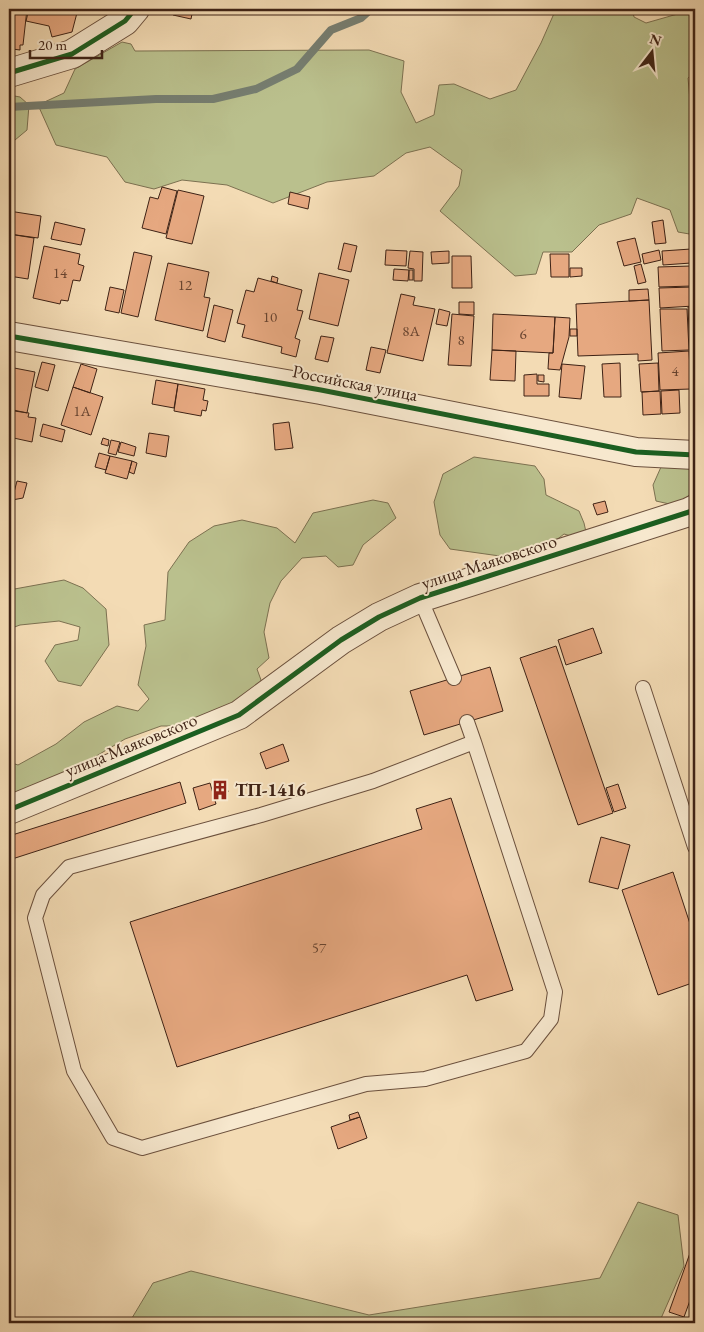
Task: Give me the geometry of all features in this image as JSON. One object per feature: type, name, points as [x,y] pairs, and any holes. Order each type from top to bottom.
[{"type":"street","points":[[9,73],[72,54],[125,21],[135,9]]},
{"type":"street","name":"Российская улица","points":[[9,336],[322,390],[636,452],[695,455]]},
{"type":"street","name":"улица Маяковского","points":[[9,810],[240,715],[341,640],[379,617],[420,598],[695,509]]},
{"type":"lane","points":[[420,598],[454,678]]},
{"type":"lane","points":[[643,688],[695,847]]},
{"type":"lane","points":[[467,722],[474,742],[554,992],[551,1019],[526,1051],[425,1079],[366,1084],[142,1148],[114,1138],[74,1071],[35,918],[43,894],[69,867],[261,815],[373,781],[474,742]]},
{"type":"green space","points":[[556,9],[632,9],[634,17],[646,23],[695,9],[695,72],[688,78],[692,123],[695,124],[695,235],[678,232],[670,210],[637,198],[631,214],[599,225],[572,252],[543,252],[536,274],[515,276],[440,211],[459,186],[462,170],[430,147],[406,153],[374,176],[327,182],[273,203],[227,185],[182,180],[154,189],[125,182],[107,157],[56,145],[38,105],[64,93],[75,69],[122,42],[131,44],[135,51],[369,50],[404,61],[401,92],[416,123],[434,115],[439,85],[454,84],[490,99],[516,90],[541,43]]},
{"type":"green space","points":[[9,95],[20,97],[29,105],[27,130],[9,145]]},
{"type":"green space","points":[[474,457],[535,466],[544,479],[546,495],[579,511],[588,541],[564,534],[541,552],[514,558],[450,549],[440,535],[434,502],[443,474]]},
{"type":"green space","points":[[695,464],[695,492],[674,505],[656,501],[653,485],[661,467]]},
{"type":"green space","points":[[373,500],[388,503],[396,518],[363,545],[353,565],[338,567],[326,556],[302,558],[281,581],[270,603],[264,632],[269,658],[257,669],[261,680],[257,693],[197,726],[161,726],[125,739],[76,768],[9,800],[9,762],[18,765],[56,744],[84,722],[117,706],[138,711],[149,699],[138,685],[146,646],[144,625],[165,620],[168,572],[189,542],[214,526],[242,520],[277,528],[295,543],[313,513]]},
{"type":"green space","points":[[64,580],[83,588],[106,609],[109,645],[81,686],[58,681],[45,661],[55,645],[78,640],[80,627],[59,621],[20,625],[9,629],[9,590]]},
{"type":"green space","points":[[638,1202],[678,1215],[684,1266],[659,1323],[129,1323],[153,1283],[191,1271],[369,1315],[600,1278]]},
{"type":"building","points":[[9,9],[27,9],[23,45],[20,45],[20,50],[12,49],[13,44],[9,43]]},
{"type":"building","points":[[29,9],[78,9],[72,32],[52,37],[49,26],[26,21]]},
{"type":"building","points":[[103,9],[114,9],[108,14]]},
{"type":"building","points":[[174,9],[193,9],[191,19],[173,15]]},
{"type":"building","points":[[162,187],[177,191],[166,234],[142,228],[150,197],[158,199]]},
{"type":"building","points":[[178,190],[204,196],[192,244],[166,238]]},
{"type":"building","points":[[290,192],[310,197],[308,209],[288,204]]},
{"type":"building","points":[[9,211],[41,216],[38,238],[9,234]]},
{"type":"building","points":[[663,220],[666,243],[655,244],[652,222]]},
{"type":"building","points":[[55,222],[85,229],[81,245],[51,239]]},
{"type":"building","points":[[9,234],[34,238],[28,279],[9,276]]},
{"type":"building","points":[[635,238],[641,262],[624,266],[617,242]]},
{"type":"building","points":[[344,243],[357,246],[351,272],[338,269]]},
{"type":"building","points":[[44,246],[80,254],[78,264],[84,266],[80,281],[73,280],[68,301],[61,300],[60,304],[33,298]]},
{"type":"building","points":[[691,249],[691,263],[663,265],[662,251]]},
{"type":"building","points":[[386,250],[407,251],[406,266],[385,265]]},
{"type":"building","points":[[659,250],[661,260],[644,264],[642,254]]},
{"type":"building","points":[[410,251],[423,252],[422,281],[414,281],[414,269],[408,268]]},
{"type":"building","points":[[449,251],[449,263],[432,264],[431,252]]},
{"type":"building","points":[[134,252],[152,256],[138,317],[121,313]]},
{"type":"building","points":[[550,254],[569,254],[569,277],[551,277]]},
{"type":"building","points":[[452,256],[471,256],[472,288],[452,288]]},
{"type":"building","points":[[168,263],[209,272],[204,297],[210,298],[203,331],[155,320]]},
{"type":"building","points":[[641,264],[646,282],[638,284],[634,266]]},
{"type":"building","points":[[691,266],[692,286],[659,287],[658,267]]},
{"type":"building","points":[[570,268],[582,268],[582,276],[570,277]]},
{"type":"building","points":[[394,269],[409,270],[408,281],[393,280]]},
{"type":"building","points":[[409,270],[413,270],[413,280],[409,280]]},
{"type":"building","points":[[319,273],[349,280],[338,326],[309,319]]},
{"type":"building","points":[[272,276],[278,278],[277,283],[271,281]]},
{"type":"building","points":[[9,277],[12,278],[9,302]]},
{"type":"building","points":[[258,278],[302,290],[297,310],[303,311],[295,338],[300,340],[296,357],[281,353],[282,347],[242,337],[245,325],[237,323],[246,290],[254,292]]},
{"type":"building","points":[[110,287],[124,290],[119,313],[105,310]]},
{"type":"building","points":[[693,287],[694,306],[660,308],[659,288]]},
{"type":"building","points":[[648,289],[649,300],[629,301],[629,290]]},
{"type":"building","points":[[401,294],[415,297],[413,305],[435,309],[423,361],[387,353]]},
{"type":"building","points":[[649,300],[652,360],[638,361],[638,354],[578,356],[576,304]]},
{"type":"building","points":[[459,302],[474,302],[474,315],[459,314]]},
{"type":"building","points":[[214,305],[233,310],[225,342],[207,337]]},
{"type":"building","points":[[695,306],[695,353],[690,354],[688,307]]},
{"type":"building","points":[[439,309],[450,312],[447,326],[436,324]]},
{"type":"building","points":[[660,309],[687,309],[689,350],[662,351]]},
{"type":"building","points":[[452,314],[474,316],[471,366],[448,365]]},
{"type":"building","points":[[493,314],[555,317],[553,353],[492,350]]},
{"type":"building","points":[[555,317],[570,318],[569,337],[560,370],[548,369],[549,353],[553,353]]},
{"type":"building","points":[[570,329],[577,329],[577,336],[570,336]]},
{"type":"building","points":[[321,336],[334,338],[328,362],[315,359]]},
{"type":"building","points":[[371,347],[386,350],[380,373],[366,370]]},
{"type":"building","points":[[492,350],[516,351],[515,381],[490,380]]},
{"type":"building","points":[[689,351],[691,389],[660,390],[658,353]]},
{"type":"building","points":[[42,362],[55,365],[48,391],[35,387]]},
{"type":"building","points":[[620,363],[621,397],[604,397],[602,364]]},
{"type":"building","points":[[658,363],[659,391],[641,392],[639,364]]},
{"type":"building","points":[[81,364],[97,369],[90,393],[73,387]]},
{"type":"building","points":[[562,364],[585,366],[581,399],[559,397]]},
{"type":"building","points":[[9,367],[35,372],[27,413],[9,409]]},
{"type":"building","points":[[537,374],[537,384],[549,384],[549,396],[524,396],[524,375]]},
{"type":"building","points":[[538,375],[544,375],[544,382],[538,381]]},
{"type":"building","points":[[156,380],[178,384],[174,408],[152,404]]},
{"type":"building","points":[[178,384],[205,389],[203,400],[208,401],[206,411],[202,410],[201,416],[174,411]]},
{"type":"building","points":[[73,387],[103,397],[91,435],[61,425]]},
{"type":"building","points":[[679,390],[680,413],[662,414],[661,391]]},
{"type":"building","points":[[660,391],[661,414],[643,415],[642,392]]},
{"type":"building","points":[[14,411],[29,413],[28,417],[36,418],[32,442],[9,437],[9,415],[13,415]]},
{"type":"building","points":[[289,422],[293,448],[275,450],[273,424]]},
{"type":"building","points":[[43,424],[65,430],[62,442],[40,436]]},
{"type":"building","points":[[149,433],[169,436],[166,457],[146,453]]},
{"type":"building","points":[[103,438],[109,440],[108,446],[101,444]]},
{"type":"building","points":[[111,440],[120,442],[116,455],[108,453]]},
{"type":"building","points":[[121,442],[136,447],[134,456],[118,452]]},
{"type":"building","points":[[99,453],[110,456],[106,470],[95,467]]},
{"type":"building","points":[[110,456],[132,461],[127,479],[105,473]]},
{"type":"building","points":[[132,461],[137,463],[134,474],[129,472]]},
{"type":"building","points":[[17,481],[27,483],[23,498],[12,500]]},
{"type":"building","points":[[605,501],[608,512],[597,515],[593,504]]},
{"type":"building","points":[[593,628],[602,653],[566,665],[558,640]]},
{"type":"building","points":[[556,646],[613,813],[578,825],[520,658]]},
{"type":"building","points":[[490,667],[503,711],[424,735],[410,691]]},
{"type":"building","points":[[283,744],[289,761],[266,769],[260,753]]},
{"type":"building","points":[[180,782],[186,803],[9,860],[9,836]]},
{"type":"building","points":[[210,783],[216,804],[199,810],[193,788]]},
{"type":"building","name":"ТП-1416","points":[[226,783],[228,792],[215,796],[212,787]]},
{"type":"building","points":[[618,784],[626,808],[614,812],[606,788]]},
{"type":"building","points":[[451,798],[513,990],[476,1001],[467,975],[177,1067],[130,922],[422,829],[416,809]]},
{"type":"building","points":[[601,837],[630,845],[618,889],[589,882]]},
{"type":"building","points":[[673,872],[695,939],[695,982],[658,995],[622,890]]},
{"type":"building","points":[[358,1112],[360,1117],[350,1120],[349,1115]]},
{"type":"building","points":[[360,1117],[367,1138],[338,1149],[331,1127]]},
{"type":"building","points":[[695,1239],[695,1296],[692,1295],[684,1317],[669,1312]]},
{"type":"waterway","points":[[9,107],[156,99],[213,99],[256,89],[297,69],[331,30],[361,18],[371,9]]},
{"type":"cycle path","points":[[9,73],[72,54],[125,21],[135,9]]},
{"type":"cycle path","points":[[9,336],[321,390],[636,452],[695,455]]},
{"type":"cycle path","points":[[9,810],[239,715],[341,640],[379,617],[420,598],[695,509]]},
{"type":"place","name":"ТП-1416","points":[[220,790]]}]
